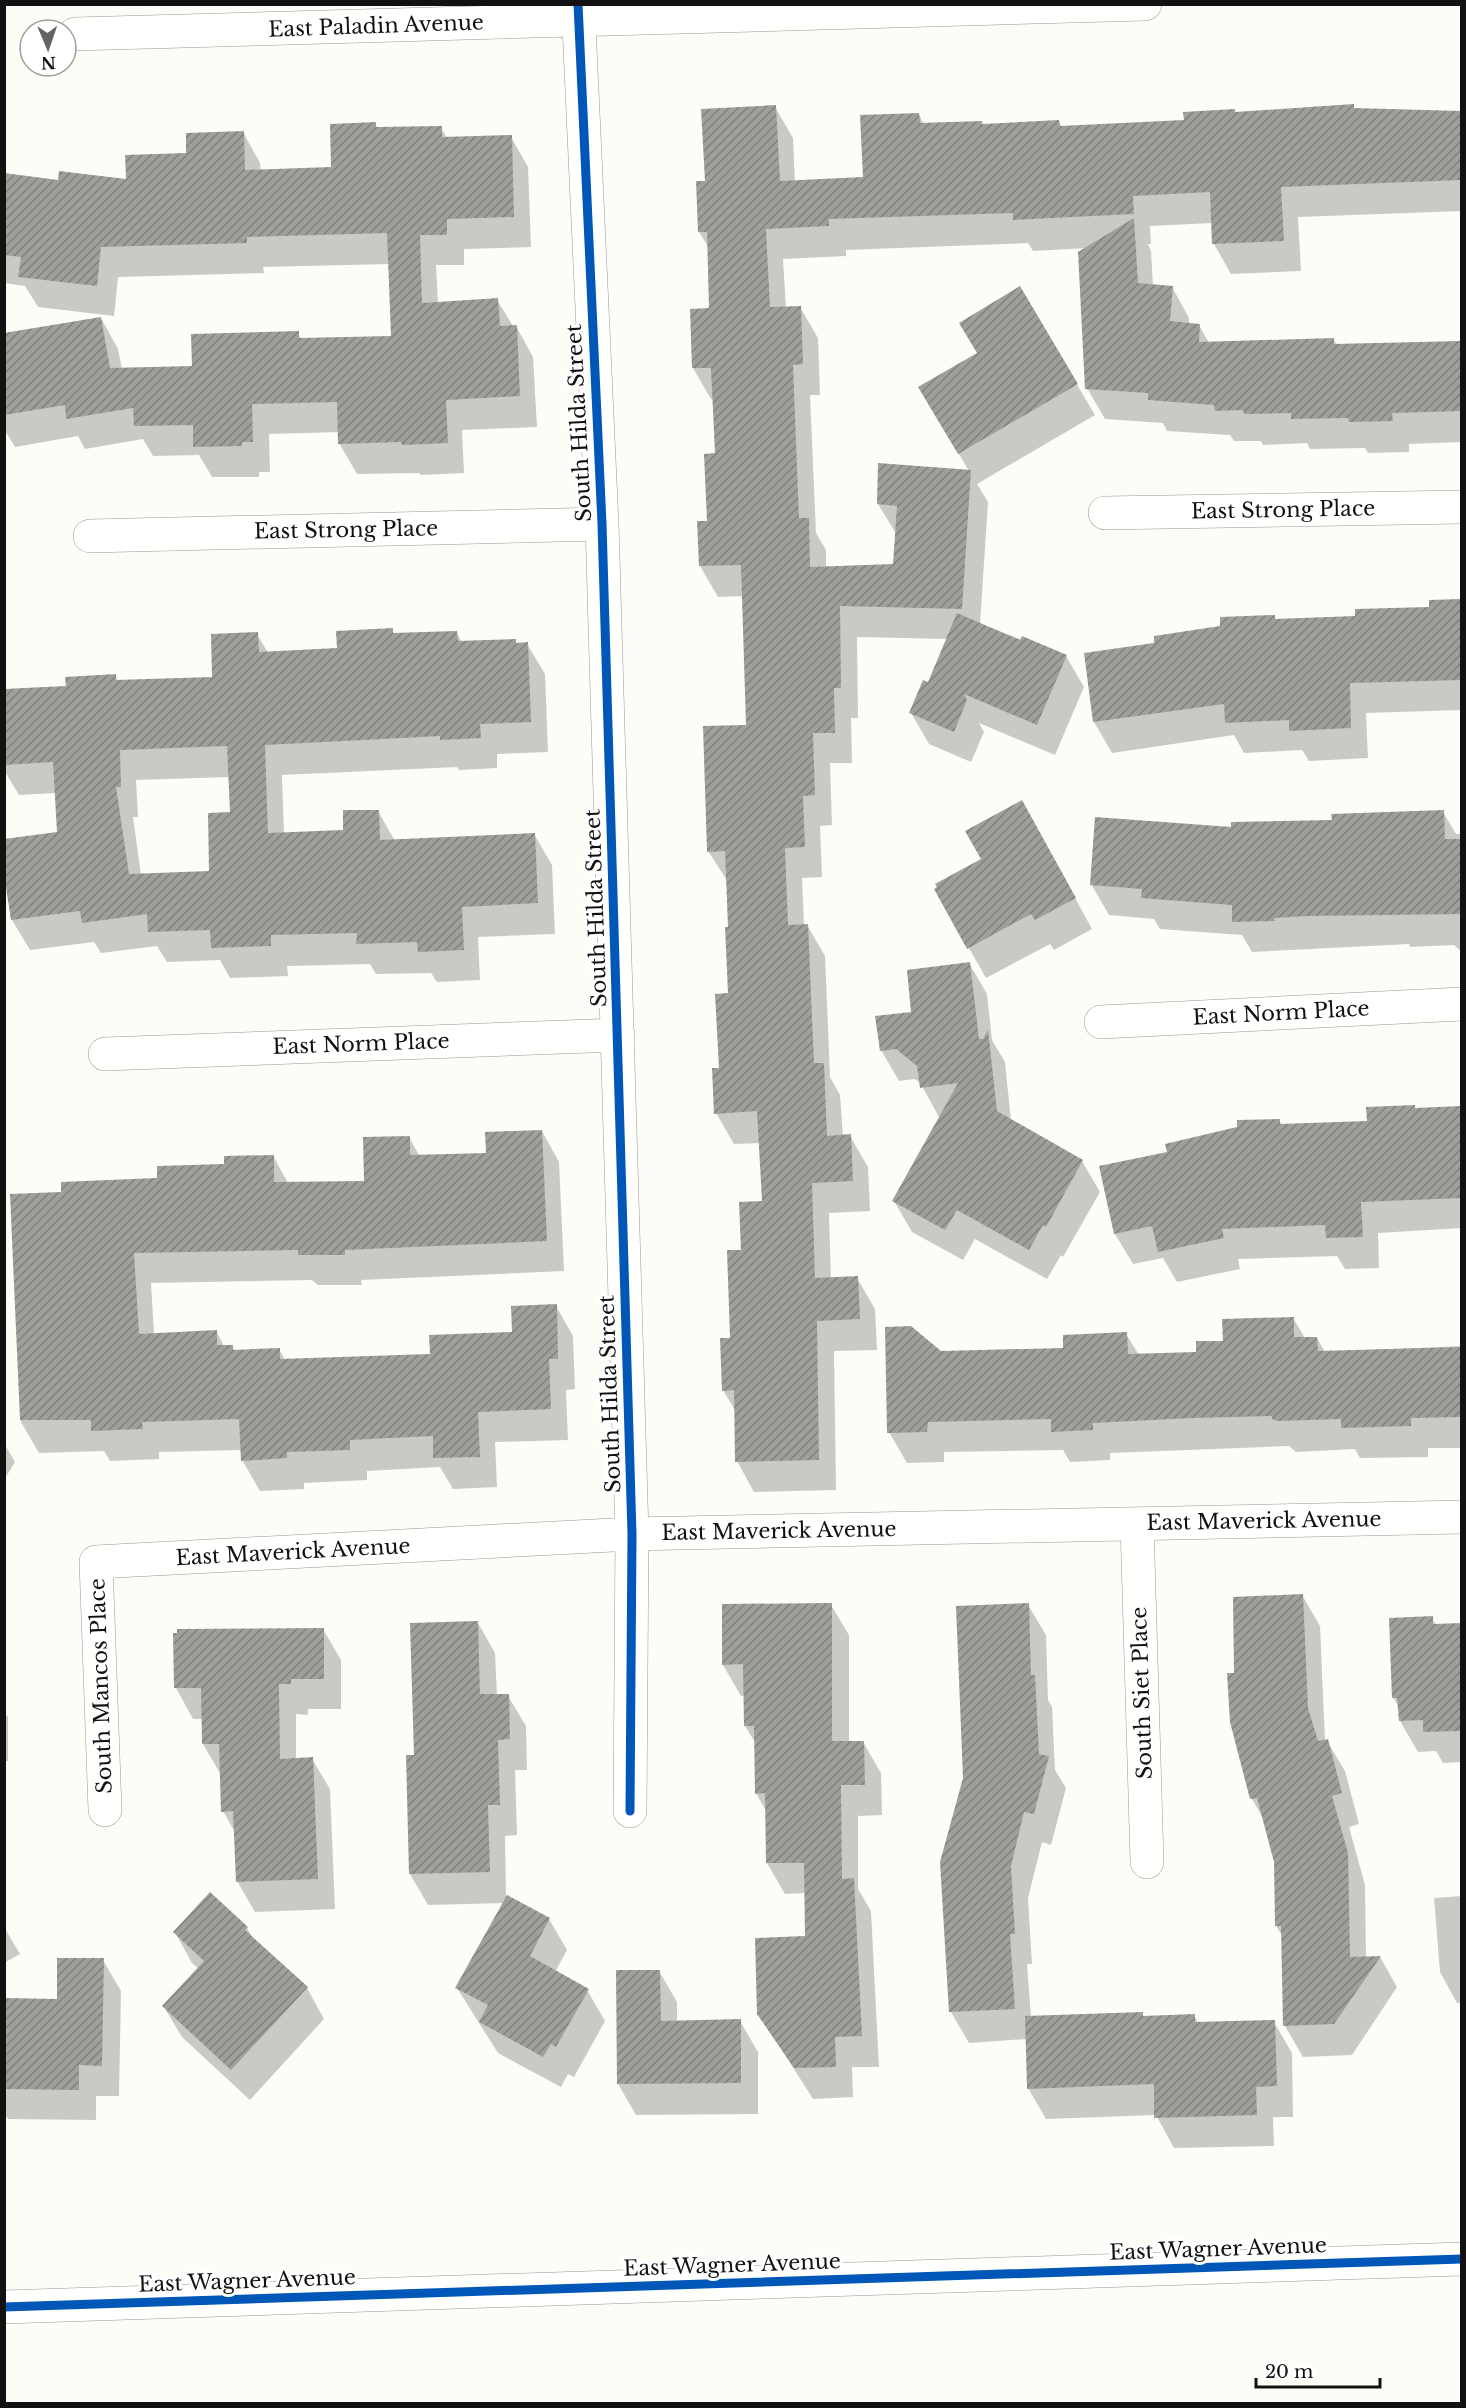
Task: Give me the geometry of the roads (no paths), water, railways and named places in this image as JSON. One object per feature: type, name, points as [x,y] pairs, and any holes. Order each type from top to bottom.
[{"type":"street","name":"East Paladin Avenue","points":[[78,34],[579,12],[1145,4]]},
{"type":"street","name":"South Hilda Street","points":[[579,12],[602,524],[618,1035],[632,1534],[630,1811]]},
{"type":"street","name":"East Strong Place","points":[[1105,513],[1461,507]]},
{"type":"street","name":"East Strong Place","points":[[90,536],[602,524]]},
{"type":"street","name":"East Norm Place","points":[[1101,1022],[1461,1004]]},
{"type":"street","name":"East Norm Place","points":[[105,1054],[618,1035]]},
{"type":"street","name":"East Maverick Avenue","points":[[96,1562],[632,1534],[1461,1517]]},
{"type":"street","name":"South Siet Place","points":[[1137,1524],[1147,1863]]},
{"type":"street","name":"South Mancos Place","points":[[96,1562],[105,1810]]},
{"type":"street","name":"East Wagner Avenue","points":[[4,2307],[1461,2259]]}]
